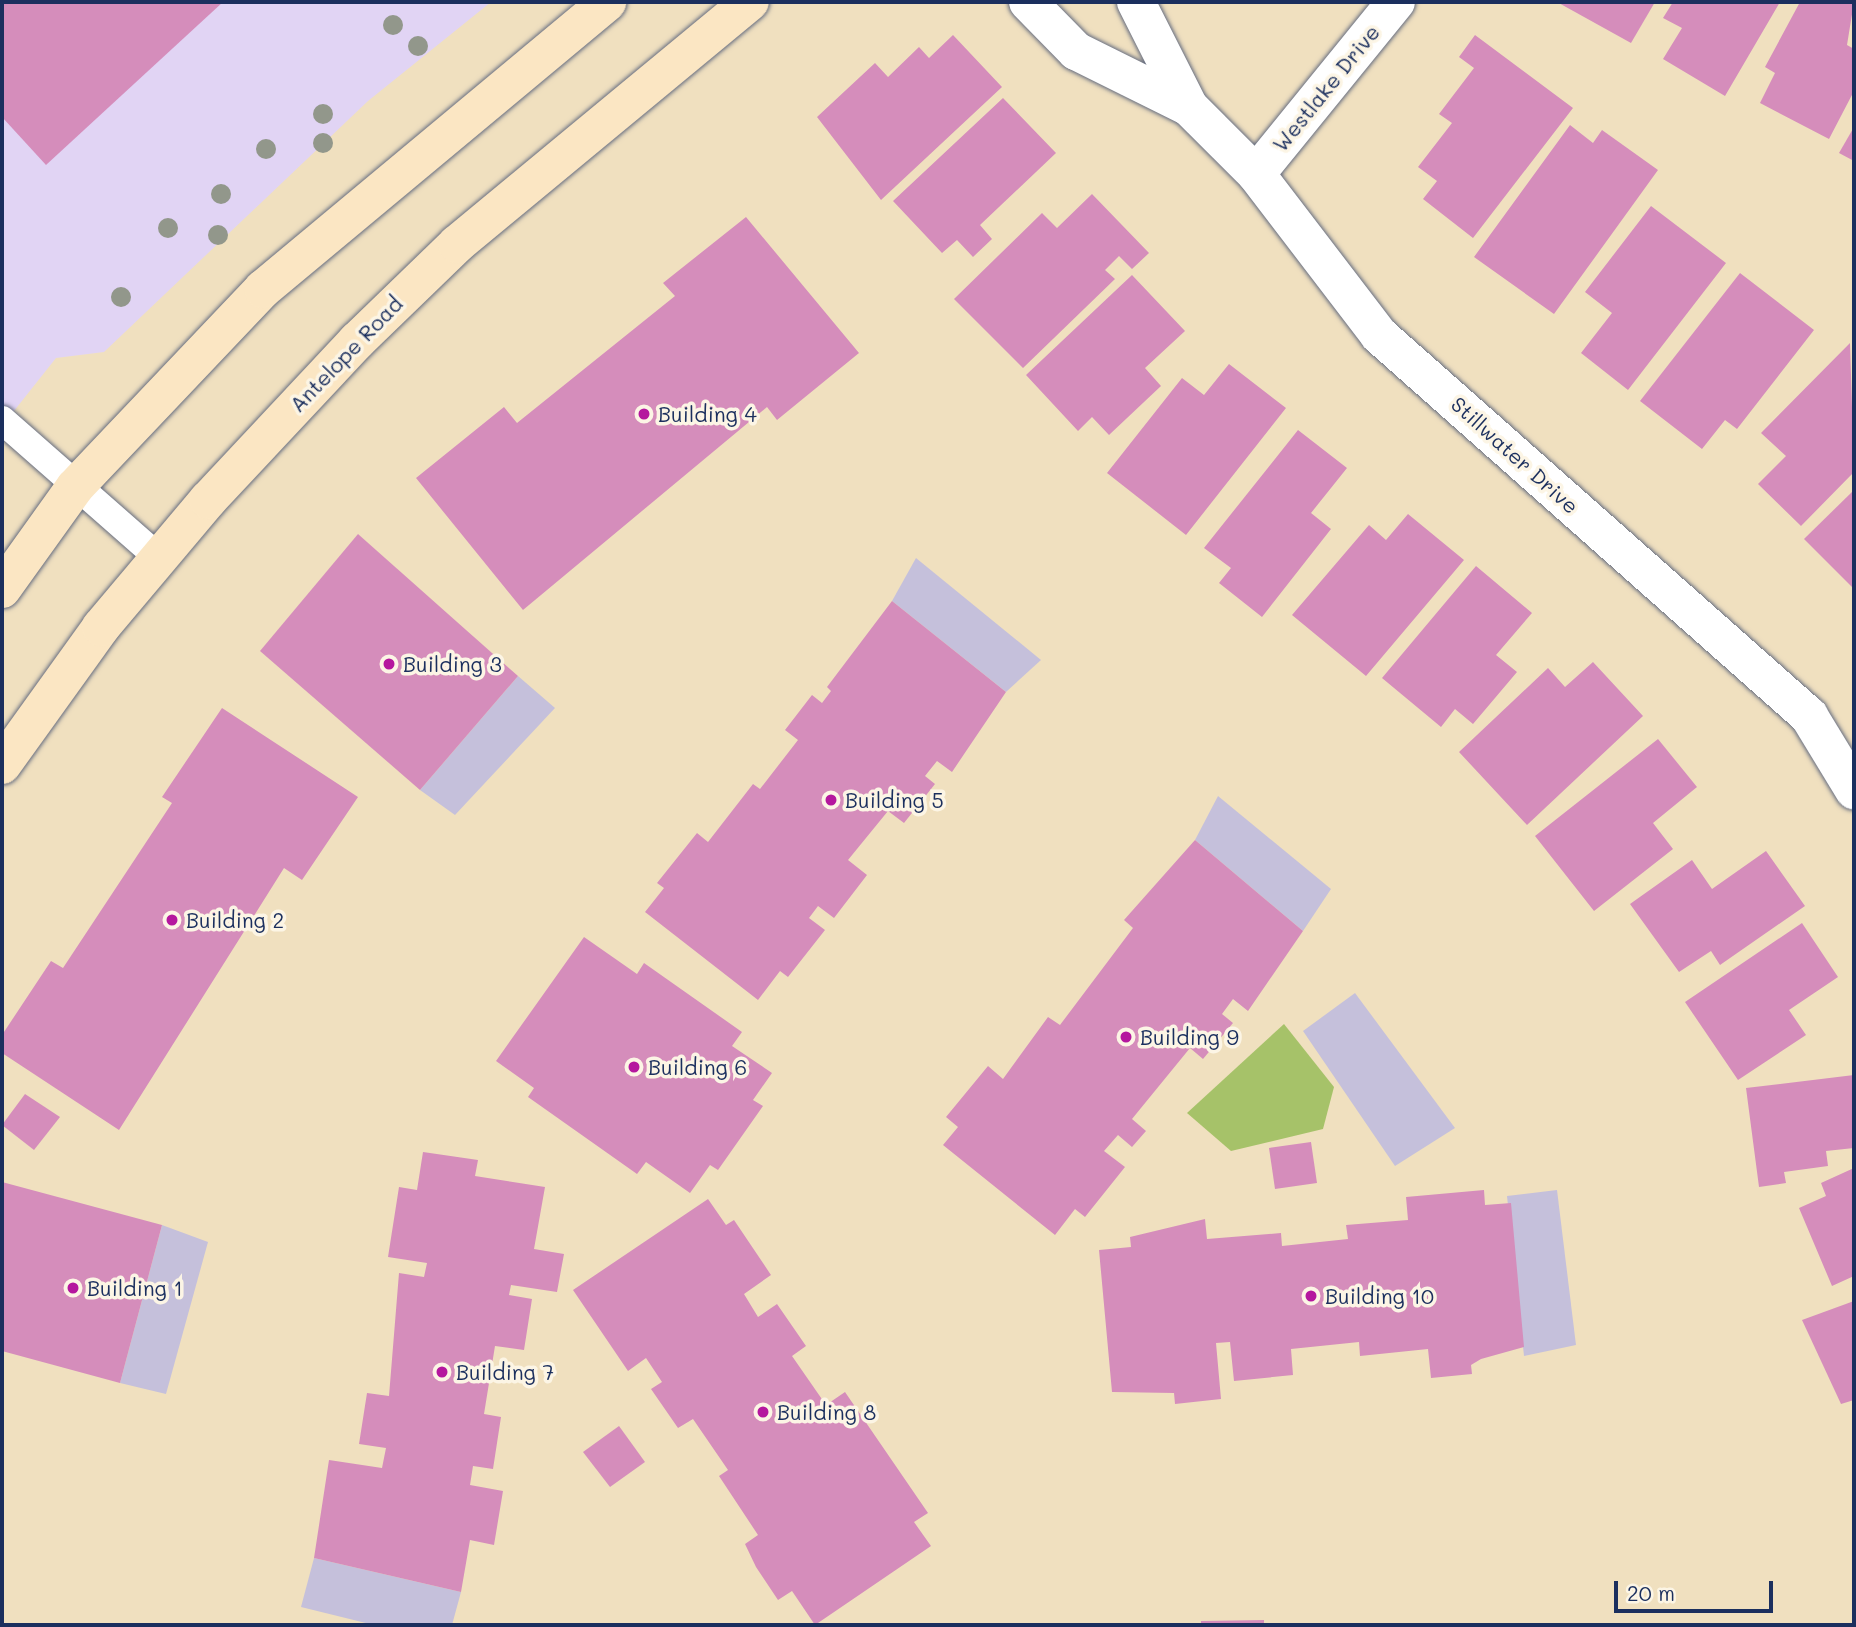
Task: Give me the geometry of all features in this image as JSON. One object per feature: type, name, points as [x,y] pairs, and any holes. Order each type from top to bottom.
[{"type":"main road","points":[[2,589],[75,487],[262,289],[607,2]]},
{"type":"main road","name":"Antelope Road","points":[[2,765],[159,558],[357,341],[457,244],[750,2]]},
{"type":"street","name":"Stillwater Drive","points":[[1028,2],[1076,51],[1189,107]]},
{"type":"street","name":"Stillwater Drive","points":[[1136,2],[1189,107],[1256,174],[1379,335],[1809,716],[1854,790]]},
{"type":"street","name":"Westlake Drive","points":[[1256,174],[1396,2]]},
{"type":"lane","points":[[2,419],[75,487],[159,558]]},
{"type":"shaded area","points":[[2,2],[491,2],[368,101],[104,352],[56,358],[2,426]]},
{"type":"shaded area","points":[[916,558],[1041,660],[1006,692],[892,601]]},
{"type":"shaded area","points":[[518,676],[555,708],[455,815],[420,790]]},
{"type":"shaded area","points":[[1218,796],[1331,889],[1303,931],[1195,840]]},
{"type":"shaded area","points":[[1355,993],[1455,1128],[1395,1166],[1303,1031]]},
{"type":"shaded area","points":[[1557,1190],[1576,1345],[1524,1356],[1507,1196]]},
{"type":"shaded area","points":[[162,1225],[208,1242],[166,1394],[120,1383]]},
{"type":"shaded area","points":[[314,1558],[461,1592],[452,1625],[374,1625],[301,1607]]},
{"type":"green space","points":[[1284,1024],[1334,1087],[1323,1129],[1231,1151],[1187,1113]]},
{"type":"building","points":[[2,2],[223,2],[46,165],[2,117]]},
{"type":"building","points":[[1557,2],[1655,2],[1631,43]]},
{"type":"building","points":[[1673,2],[1780,2],[1725,96],[1663,59],[1682,28],[1663,18]]},
{"type":"building","points":[[1800,2],[1854,2],[1847,45],[1854,49],[1854,91],[1829,139],[1760,103],[1775,73],[1765,67]]},
{"type":"building","points":[[953,35],[1002,87],[881,200],[817,117],[875,63],[888,77],[919,47],[929,58]]},
{"type":"building","points":[[1475,35],[1573,108],[1473,238],[1423,199],[1437,181],[1418,167],[1452,123],[1439,114],[1474,68],[1459,57]]},
{"type":"building","points":[[1003,98],[1056,153],[980,225],[992,239],[973,257],[957,240],[942,253],[893,201]]},
{"type":"building","points":[[1570,125],[1593,143],[1602,130],[1658,170],[1554,314],[1474,257]]},
{"type":"building","points":[[1854,127],[1854,161],[1839,153]]},
{"type":"building","points":[[1092,194],[1149,253],[1132,269],[1119,256],[1105,270],[1115,279],[1023,368],[954,299],[1042,213],[1057,228]]},
{"type":"building","points":[[1651,206],[1726,263],[1628,390],[1581,353],[1612,313],[1585,292]]},
{"type":"building","name":"Building 4","points":[[746,217],[859,353],[777,420],[767,407],[523,610],[416,478],[504,407],[517,423],[675,296],[663,283]]},
{"type":"building","points":[[1740,273],[1814,330],[1737,429],[1725,420],[1702,449],[1640,401]]},
{"type":"building","points":[[1132,275],[1185,331],[1145,368],[1161,386],[1109,435],[1092,417],[1078,431],[1026,375]]},
{"type":"building","points":[[1850,343],[1854,472],[1801,526],[1758,484],[1786,456],[1761,433]]},
{"type":"building","points":[[1229,364],[1286,408],[1186,535],[1107,473],[1182,378],[1204,395]]},
{"type":"building","points":[[1298,430],[1347,468],[1311,513],[1331,529],[1262,617],[1219,583],[1231,568],[1204,548]]},
{"type":"building","points":[[1854,490],[1854,589],[1804,539]]},
{"type":"building","points":[[1408,514],[1464,560],[1366,676],[1292,615],[1369,525],[1386,540]]},
{"type":"building","name":"Building 3","points":[[358,534],[518,676],[420,790],[260,651]]},
{"type":"building","points":[[1476,566],[1532,613],[1496,655],[1517,672],[1473,724],[1455,709],[1441,727],[1382,678]]},
{"type":"building","name":"Building 5","points":[[892,601],[1006,692],[952,772],[937,761],[925,776],[935,784],[904,823],[888,811],[848,860],[867,875],[834,918],[818,906],[809,918],[825,930],[788,977],[780,971],[758,1000],[645,912],[664,888],[657,883],[697,833],[708,842],[753,784],[760,789],[798,740],[785,730],[812,695],[822,703],[831,691],[827,687]]},
{"type":"building","points":[[1593,662],[1643,716],[1527,825],[1459,752],[1548,668],[1565,687]]},
{"type":"building","name":"Building 2","points":[[222,708],[358,797],[302,880],[284,868],[119,1130],[2,1053],[2,1035],[51,961],[63,968],[172,803],[162,797]]},
{"type":"building","points":[[1658,739],[1697,787],[1653,823],[1673,849],[1594,911],[1535,836]]},
{"type":"building","name":"Building 9","points":[[1195,840],[1303,931],[1248,1011],[1233,999],[1222,1014],[1233,1023],[1203,1059],[1190,1048],[1132,1119],[1146,1131],[1132,1147],[1118,1135],[1104,1151],[1125,1167],[1085,1217],[1075,1209],[1055,1235],[943,1145],[958,1127],[946,1117],[988,1066],[1003,1079],[1048,1017],[1060,1025],[1133,928],[1124,920]]},
{"type":"building","points":[[1766,851],[1805,906],[1720,965],[1711,951],[1679,972],[1630,904],[1692,860],[1712,889]]},
{"type":"building","points":[[1802,923],[1838,977],[1789,1010],[1806,1035],[1738,1080],[1685,1002]]},
{"type":"building","name":"Building 6","points":[[584,937],[637,974],[644,963],[742,1032],[732,1046],[772,1073],[753,1100],[763,1106],[718,1170],[710,1165],[690,1193],[646,1162],[637,1174],[528,1097],[534,1088],[496,1061]]},
{"type":"building","points":[[1854,1075],[1854,1148],[1826,1151],[1828,1166],[1784,1172],[1786,1183],[1759,1187],[1746,1088]]},
{"type":"building","points":[[25,1094],[60,1117],[34,1150],[2,1125]]},
{"type":"building","points":[[1311,1142],[1317,1183],[1275,1189],[1269,1148]]},
{"type":"building","name":"Building 7","points":[[423,1152],[478,1160],[475,1176],[545,1187],[534,1249],[564,1254],[557,1292],[511,1285],[509,1295],[532,1299],[524,1350],[495,1346],[484,1414],[501,1417],[493,1469],[473,1466],[470,1485],[503,1491],[494,1545],[470,1540],[461,1592],[314,1558],[329,1460],[382,1468],[386,1448],[359,1444],[367,1393],[389,1396],[399,1273],[424,1277],[427,1263],[388,1257],[399,1187],[417,1190]]},
{"type":"building","points":[[1854,1168],[1854,1276],[1832,1286],[1799,1208],[1826,1196],[1821,1183]]},
{"type":"building","name":"Building 1","points":[[2,1182],[162,1225],[120,1383],[2,1351]]},
{"type":"building","name":"Building 10","points":[[1484,1190],[1485,1205],[1511,1203],[1524,1347],[1481,1359],[1471,1365],[1472,1374],[1431,1378],[1428,1349],[1360,1356],[1359,1342],[1291,1349],[1293,1375],[1234,1381],[1230,1342],[1216,1343],[1221,1399],[1175,1404],[1174,1393],[1112,1392],[1099,1250],[1131,1247],[1130,1237],[1205,1219],[1207,1239],[1281,1233],[1282,1246],[1348,1239],[1346,1225],[1408,1220],[1406,1197]]},
{"type":"building","name":"Building 8","points":[[708,1199],[726,1225],[734,1220],[771,1275],[744,1294],[758,1317],[777,1304],[806,1346],[792,1356],[826,1405],[845,1392],[928,1513],[914,1522],[931,1546],[815,1625],[792,1591],[778,1600],[756,1567],[745,1544],[758,1535],[719,1476],[728,1470],[693,1419],[678,1428],[651,1389],[662,1382],[646,1358],[628,1371],[573,1290]]},
{"type":"building","points":[[1854,1301],[1854,1400],[1841,1404],[1802,1320]]},
{"type":"building","points":[[619,1426],[645,1462],[610,1487],[583,1452]]},
{"type":"building","points":[[1264,1620],[1264,1625],[1201,1625],[1201,1621]]},
{"type":"place","name":"Building 4","points":[[644,414]]},
{"type":"place","name":"Building 3","points":[[389,664]]},
{"type":"place","name":"Building 5","points":[[831,800]]},
{"type":"place","name":"Building 2","points":[[172,920]]},
{"type":"place","name":"Building 9","points":[[1126,1037]]},
{"type":"place","name":"Building 6","points":[[634,1067]]},
{"type":"place","name":"Building 1","points":[[73,1288]]},
{"type":"place","name":"Building 10","points":[[1311,1296]]},
{"type":"place","name":"Building 7","points":[[442,1372]]},
{"type":"place","name":"Building 8","points":[[763,1412]]}]
